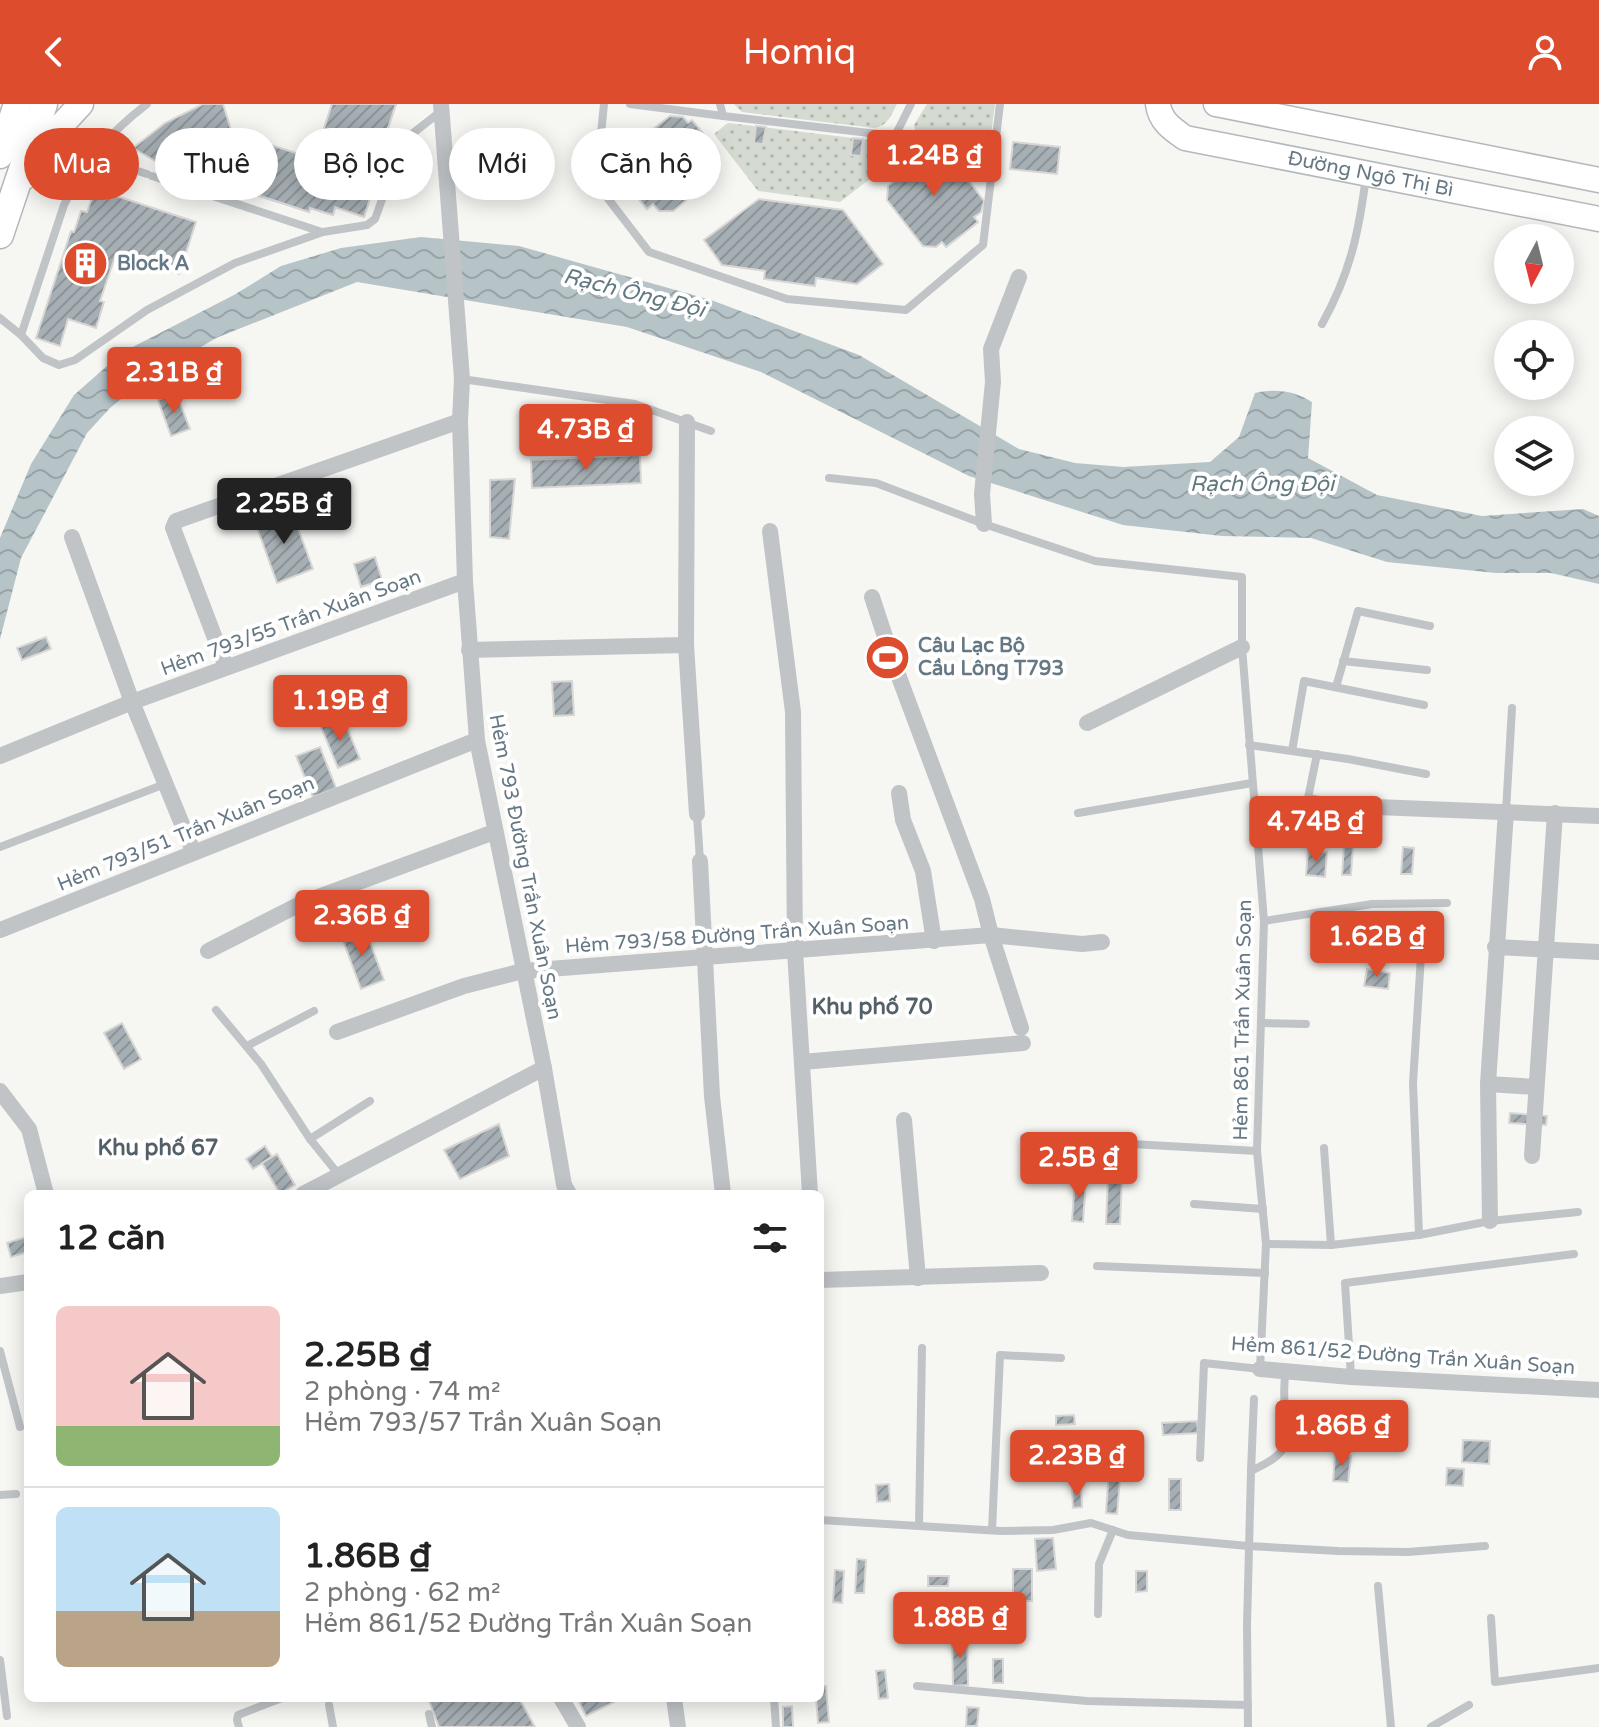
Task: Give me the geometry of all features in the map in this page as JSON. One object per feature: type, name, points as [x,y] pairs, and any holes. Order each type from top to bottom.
[{"type":"main road","points":[[0,155],[17,104]]},
{"type":"main road","points":[[0,235],[44,104]]},
{"type":"street","points":[[12,200],[34,162],[81,104]]},
{"type":"street","name":"Đường Ngô Thị Bì","points":[[1158,104],[1168,126],[1185,138],[1599,219]]},
{"type":"street","name":"Đường Ngô Thị Bì","points":[[1216,104],[1599,180]]},
{"type":"street","name":"Hẻm 793 Đường Trần Xuân Soạn","points":[[440,108],[462,379],[460,421],[465,581],[477,740],[567,1190]]},
{"type":"street","points":[[1419,186],[1425,145]]},
{"type":"street","points":[[984,524],[982,494],[993,382],[991,349],[1019,277]]},
{"type":"street","points":[[226,667],[173,528],[176,521],[460,421]]},
{"type":"street","points":[[687,422],[686,645],[697,814]]},
{"type":"street","points":[[770,531],[793,712],[795,951],[810,1190]]},
{"type":"street","points":[[72,537],[132,702],[193,851]]},
{"type":"street","name":"Hẻm 793/55 Trần Xuân Soạn","points":[[0,756],[132,702],[465,581]]},
{"type":"street","points":[[802,1062],[1022,1036],[982,899],[872,597]]},
{"type":"street","points":[[469,650],[686,645]]},
{"type":"street","points":[[1087,723],[1242,647]]},
{"type":"street","name":"Hẻm 793/51 Trần Xuân Soạn","points":[[0,930],[477,740]]},
{"type":"street","points":[[899,793],[903,820],[923,871],[934,941]]},
{"type":"street","points":[[1351,806],[1599,816]]},
{"type":"street","points":[[1490,1221],[1488,1084],[1506,811]]},
{"type":"street","points":[[1532,1156],[1555,813]]},
{"type":"street","points":[[208,951],[302,903],[494,832]]},
{"type":"street","points":[[700,861],[712,1096],[723,1190]]},
{"type":"street","name":"Hẻm 793/58 Đường Trần Xuân Soạn","points":[[337,1032],[464,986],[523,971],[991,935],[1040,941],[1102,942]]},
{"type":"street","points":[[1495,947],[1599,952]]},
{"type":"street","points":[[311,1190],[544,1068]]},
{"type":"street","points":[[1488,1084],[1536,1087]]},
{"type":"street","points":[[0,1091],[29,1129],[45,1190]]},
{"type":"street","points":[[904,1120],[918,1278]]},
{"type":"street","points":[[824,1280],[1041,1273]]},
{"type":"street","points":[[0,1286],[24,1283]]},
{"type":"street","name":"Hẻm 861/52 Đường Trần Xuân Soạn","points":[[1260,1369],[1599,1390]]},
{"type":"street","points":[[563,1702],[578,1727]]},
{"type":"street","points":[[675,1702],[678,1727]]},
{"type":"lane","points":[[118,128],[147,104]]},
{"type":"lane","points":[[604,104],[596,183],[649,252],[787,299],[906,310],[983,245],[1000,104]]},
{"type":"lane","points":[[630,104],[994,149]]},
{"type":"lane","points":[[720,104],[723,116]]},
{"type":"lane","points":[[895,136],[911,104]]},
{"type":"lane","points":[[0,318],[43,358],[59,365],[75,360],[147,310],[235,263],[323,232],[367,225],[375,219],[403,141],[440,108]]},
{"type":"lane","points":[[139,172],[323,232]]},
{"type":"lane","points":[[1322,324],[1340,293],[1350,266],[1359,230],[1366,175]]},
{"type":"lane","points":[[21,335],[67,200]]},
{"type":"lane","points":[[462,379],[635,404],[711,431]]},
{"type":"lane","points":[[829,478],[876,483],[984,524]]},
{"type":"lane","name":"Hẻm 861 Trần Xuân Soạn","points":[[984,524],[1095,561],[1242,577],[1242,647],[1264,921],[1257,1151],[1266,1244],[1260,1369]]},
{"type":"lane","points":[[1336,687],[1358,611],[1430,626]]},
{"type":"lane","points":[[1343,661],[1427,670]]},
{"type":"lane","points":[[1292,751],[1304,681],[1424,705]]},
{"type":"lane","points":[[1506,811],[1512,708]]},
{"type":"lane","points":[[1249,745],[1426,774]]},
{"type":"lane","points":[[1317,754],[1308,798],[1351,806]]},
{"type":"lane","points":[[1078,813],[1252,783]]},
{"type":"lane","points":[[0,847],[165,784]]},
{"type":"lane","points":[[697,814],[700,861]]},
{"type":"lane","points":[[1264,921],[1372,904],[1447,903]]},
{"type":"lane","points":[[1419,1235],[1413,1083],[1423,924]]},
{"type":"lane","points":[[216,1010],[247,1046],[310,1139],[339,1175]]},
{"type":"lane","points":[[247,1046],[314,1011]]},
{"type":"lane","points":[[1263,1023],[1306,1024]]},
{"type":"lane","points":[[310,1139],[370,1101]]},
{"type":"lane","points":[[1024,1138],[1257,1151]]},
{"type":"lane","points":[[1324,1148],[1331,1245]]},
{"type":"lane","points":[[1194,1204],[1263,1209]]},
{"type":"lane","points":[[1266,1244],[1331,1245],[1419,1235],[1490,1221],[1578,1212]]},
{"type":"lane","points":[[1351,1377],[1345,1283],[1574,1254]]},
{"type":"lane","points":[[1097,1266],[1265,1273]]},
{"type":"lane","points":[[919,1525],[922,1348]]},
{"type":"lane","points":[[0,1351],[4,1386],[20,1427]]},
{"type":"lane","points":[[992,1530],[1000,1355],[1061,1358]]},
{"type":"lane","name":"Hẻm 861/52 Đường Trần Xuân Soạn","points":[[1200,1458],[1204,1363],[1260,1369]]},
{"type":"lane","points":[[1251,1471],[1273,1460],[1287,1444],[1289,1418],[1284,1404],[1285,1371]]},
{"type":"lane","points":[[1248,1727],[1248,1546],[1254,1399]]},
{"type":"lane","points":[[0,1495],[16,1494]]},
{"type":"lane","points":[[824,1520],[992,1530],[1053,1530],[1091,1523],[1128,1535],[1248,1546],[1408,1552],[1485,1546]]},
{"type":"lane","points":[[1098,1614],[1101,1556],[1106,1552],[1113,1530]]},
{"type":"lane","points":[[1378,1586],[1391,1727]]},
{"type":"lane","points":[[1491,1618],[1495,1682],[1599,1668]]},
{"type":"lane","points":[[0,1660],[7,1716]]},
{"type":"lane","points":[[917,1686],[1087,1701],[1248,1705]]},
{"type":"lane","points":[[239,1727],[238,1715],[272,1702]]},
{"type":"lane","points":[[774,1702],[776,1727]]},
{"type":"lane","points":[[329,1705],[333,1727]]},
{"type":"lane","points":[[1431,1727],[1469,1705]]},
{"type":"lane","points":[[429,1714],[432,1727]]},
{"type":"shaded area","points":[[734,104],[897,104],[886,122],[874,128],[742,112]]},
{"type":"shaded area","points":[[927,104],[995,104],[991,135],[982,142],[916,133],[914,125]]},
{"type":"shaded area","points":[[728,123],[894,143],[902,154],[840,202],[758,191],[721,143],[721,128]]},
{"type":"water","name":"Rạch Ông Đội","points":[[421,237],[519,246],[711,300],[859,355],[1019,449],[1075,463],[1123,467],[1210,462],[1239,437],[1255,393],[1292,393],[1312,402],[1308,458],[1377,495],[1482,516],[1583,509],[1599,516],[1599,584],[1551,573],[1496,573],[1387,562],[1311,538],[1222,536],[1123,525],[969,476],[761,372],[627,327],[357,282],[216,338],[142,382],[110,408],[87,433],[21,558],[0,639],[0,538],[31,464],[74,395],[123,352],[234,295],[281,266],[341,248]]},
{"type":"building","points":[[203,104],[223,104],[230,128],[159,128]]},
{"type":"building","points":[[332,104],[396,104],[388,128],[324,128]]},
{"type":"building","points":[[332,104],[396,104],[388,128],[324,128]]},
{"type":"building","points":[[670,116],[683,117],[688,123],[692,120],[699,128],[654,128]]},
{"type":"building","points":[[756,126],[766,127],[763,144],[754,143]]},
{"type":"building","points":[[155,131],[155,161],[139,152],[139,143]]},
{"type":"building","points":[[853,138],[863,139],[861,156],[851,155]]},
{"type":"building","points":[[1013,142],[1060,147],[1057,174],[1010,169]]},
{"type":"building","points":[[278,147],[294,153],[294,200],[369,200],[364,217],[335,207],[333,215],[310,208],[309,212],[273,200],[278,200]]},
{"type":"building","points":[[278,148],[294,153],[294,200],[369,200],[364,217],[335,207],[333,215],[310,208],[309,212],[271,200],[278,200]]},
{"type":"building","points":[[922,150],[927,156],[934,150],[948,153],[984,201],[981,212],[974,217],[978,222],[946,247],[942,242],[936,247],[923,246],[887,200],[888,186],[896,180],[890,173]]},
{"type":"building","points":[[759,199],[843,210],[883,264],[857,284],[816,278],[815,286],[764,279],[765,271],[722,265],[704,240]]},
{"type":"building","name":"Block A","points":[[91,200],[129,200],[196,222],[179,274],[116,254],[100,301],[104,302],[96,328],[68,319],[60,346],[36,338],[71,231],[74,232],[81,211],[87,212]]},
{"type":"building","points":[[640,200],[686,200],[673,211],[659,211],[653,204],[647,209]]},
{"type":"building","points":[[176,393],[190,429],[171,436],[158,400]]},
{"type":"building","points":[[640,455],[641,483],[532,488],[531,460]]},
{"type":"building","points":[[515,479],[509,539],[490,537],[490,480]]},
{"type":"building","points":[[291,509],[313,569],[277,583],[255,522]]},
{"type":"building","points":[[375,557],[382,580],[361,587],[354,564]]},
{"type":"building","points":[[46,637],[51,649],[22,660],[17,648]]},
{"type":"building","points":[[572,681],[574,715],[554,716],[552,682]]},
{"type":"building","points":[[343,718],[360,759],[338,768],[321,727]]},
{"type":"building","points":[[320,747],[336,788],[313,797],[296,756]]},
{"type":"building","points":[[1344,845],[1353,846],[1351,875],[1342,875]]},
{"type":"building","points":[[1403,847],[1414,848],[1412,874],[1401,874]]},
{"type":"building","points":[[1308,850],[1327,852],[1325,877],[1306,875]]},
{"type":"building","points":[[364,926],[384,980],[361,989],[341,935]]},
{"type":"building","points":[[1367,969],[1390,973],[1388,989],[1364,986]]},
{"type":"building","points":[[122,1023],[141,1059],[124,1069],[104,1033]]},
{"type":"building","points":[[1510,1113],[1547,1116],[1546,1125],[1509,1123]]},
{"type":"building","points":[[499,1124],[509,1156],[460,1179],[444,1150]]},
{"type":"building","points":[[265,1146],[272,1157],[253,1169],[246,1159]]},
{"type":"building","points":[[277,1154],[295,1185],[287,1190],[278,1190],[262,1163]]},
{"type":"building","points":[[1075,1177],[1086,1178],[1083,1222],[1072,1221]]},
{"type":"building","points":[[1108,1178],[1122,1178],[1120,1224],[1106,1224]]},
{"type":"building","points":[[24,1238],[24,1253],[11,1257],[7,1243]]},
{"type":"building","points":[[1074,1415],[1075,1424],[1056,1425],[1056,1416]]},
{"type":"building","points":[[1197,1421],[1198,1433],[1163,1435],[1162,1423]]},
{"type":"building","points":[[1463,1440],[1490,1441],[1489,1464],[1462,1462]]},
{"type":"building","points":[[1335,1455],[1351,1456],[1348,1482],[1333,1481]]},
{"type":"building","points":[[1109,1467],[1121,1468],[1117,1514],[1106,1513]]},
{"type":"building","points":[[1447,1468],[1464,1469],[1463,1486],[1446,1485]]},
{"type":"building","points":[[1169,1479],[1181,1479],[1181,1510],[1169,1510]]},
{"type":"building","points":[[889,1484],[890,1501],[877,1502],[876,1485]]},
{"type":"building","points":[[1081,1487],[1082,1507],[1073,1508],[1072,1488]]},
{"type":"building","points":[[1053,1538],[1056,1569],[1037,1571],[1035,1539]]},
{"type":"building","points":[[857,1559],[866,1560],[864,1593],[855,1593]]},
{"type":"building","points":[[1013,1569],[1032,1569],[1032,1601],[1013,1601]]},
{"type":"building","points":[[835,1570],[844,1571],[842,1603],[833,1602]]},
{"type":"building","points":[[1136,1571],[1147,1571],[1147,1591],[1136,1592]]},
{"type":"building","points":[[928,1576],[949,1576],[948,1586],[928,1586]]},
{"type":"building","points":[[952,1635],[967,1635],[968,1685],[953,1686]]},
{"type":"building","points":[[993,1659],[1003,1659],[1003,1683],[993,1683]]},
{"type":"building","points":[[885,1670],[888,1698],[879,1699],[876,1671]]},
{"type":"building","points":[[826,1686],[829,1722],[818,1723],[816,1702],[824,1702]]},
{"type":"building","points":[[430,1702],[521,1702],[535,1727],[439,1727]]},
{"type":"building","points":[[579,1702],[614,1702],[586,1716]]},
{"type":"building","points":[[792,1706],[793,1727],[783,1727],[783,1707]]},
{"type":"building","points":[[967,1707],[979,1708],[977,1726],[966,1726]]},
{"type":"place","name":"Block A","points":[[86,264]]},
{"type":"place","name":"Câu Lạc Bộ Cầu Lông T793","points":[[887,657]]},
{"type":"district","name":"Khu phố 70","points":[[872,1007]]},
{"type":"district","name":"Khu phố 67","points":[[158,1148]]}]
